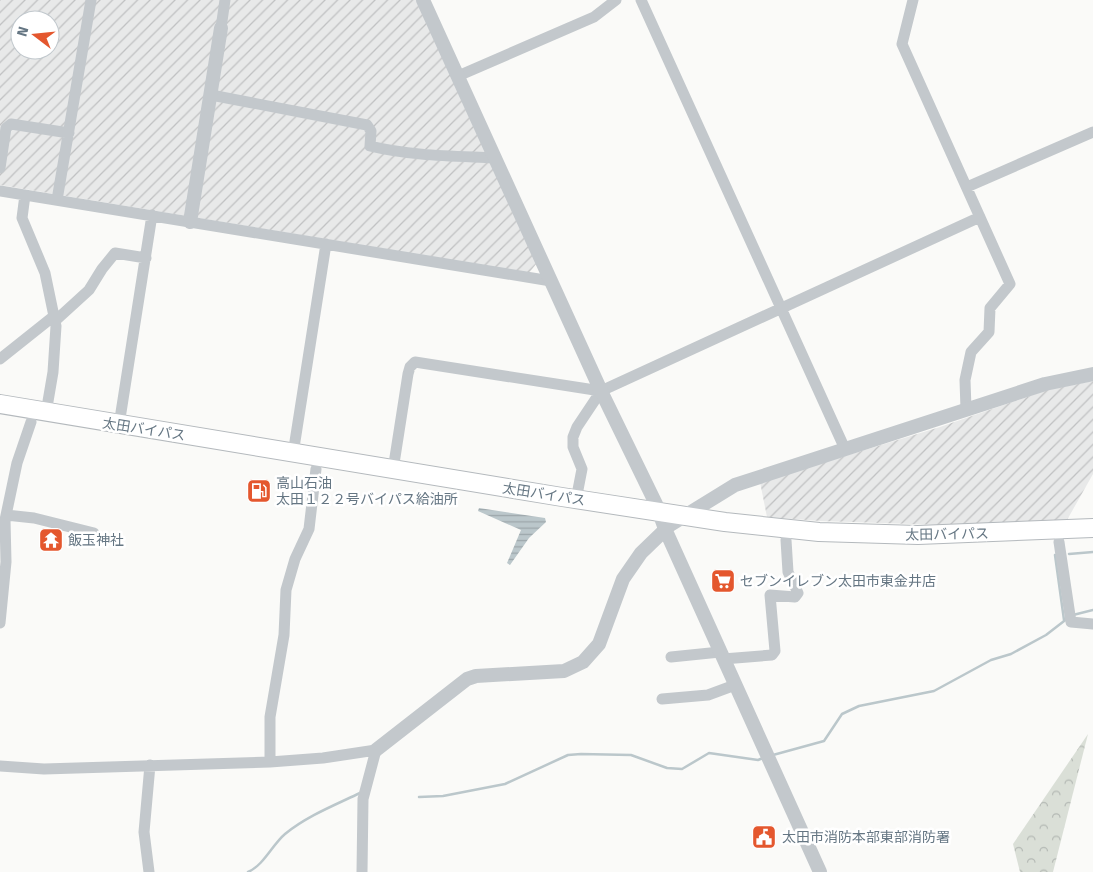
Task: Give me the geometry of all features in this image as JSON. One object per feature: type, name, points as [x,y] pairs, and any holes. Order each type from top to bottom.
[{"type":"highway","name":"太田バイパス","points":[[0,404],[38,417],[316,469],[786,540],[918,546],[1093,540]]},
{"type":"highway","name":"太田バイパス","points":[[0,417],[38,417],[119,425],[576,500],[665,523],[686,516],[725,522],[839,532],[959,535],[1093,528]]},
{"type":"street","points":[[57,200],[90,0]]},
{"type":"street","points":[[190,222],[225,0]]},
{"type":"street","points":[[423,0],[601,391],[665,523],[721,656],[820,872]]},
{"type":"street","points":[[458,76],[594,16],[616,0]]},
{"type":"street","points":[[641,0],[845,449]]},
{"type":"street","points":[[913,0],[902,44],[1010,284],[990,308],[988,332],[971,352],[965,380],[966,409]]},
{"type":"street","points":[[210,95],[367,125],[371,131],[370,146],[386,150],[424,155],[494,158]]},
{"type":"street","points":[[0,168],[6,128],[11,124],[69,133]]},
{"type":"street","points":[[967,188],[1093,132]]},
{"type":"street","points":[[0,191],[551,282]]},
{"type":"street","points":[[0,621],[6,562],[6,515],[17,463],[38,417],[53,372],[55,319],[45,273],[22,218],[26,195]]},
{"type":"street","points":[[119,425],[152,215]]},
{"type":"street","points":[[576,500],[582,469],[573,447],[573,438],[576,426],[601,391],[980,217]]},
{"type":"street","points":[[293,454],[326,244]]},
{"type":"street","points":[[0,359],[55,319],[89,290],[115,253],[146,258]]},
{"type":"street","points":[[393,470],[408,374],[410,367],[415,362],[601,391]]},
{"type":"street","points":[[686,516],[735,485],[1045,384],[1093,374]]},
{"type":"street","points":[[270,762],[271,708],[284,635],[286,590],[308,530],[316,469]]},
{"type":"street","points":[[6,515],[34,518],[94,533]]},
{"type":"street","points":[[0,766],[44,769],[270,762],[323,758],[376,750],[467,679],[476,676],[564,671],[583,662],[598,644],[614,598],[631,565],[665,523]]},
{"type":"street","points":[[672,657],[772,655],[775,651],[770,595],[795,597],[798,593],[788,572],[786,540]]},
{"type":"street","points":[[1060,542],[1071,622],[1093,624]]},
{"type":"street","points":[[662,699],[708,695],[735,685]]},
{"type":"street","points":[[362,872],[363,799],[376,750]]},
{"type":"street","points":[[149,872],[144,832],[150,765]]},
{"type":"shaded area","points":[[0,0],[418,0],[537,263],[529,273],[0,185]]},
{"type":"shaded area","points":[[1093,381],[1093,474],[1067,520],[942,525],[820,521],[767,517],[760,482],[940,427],[1047,390]]},
{"type":"shaded area","points":[[479,508],[545,518],[546,522],[529,538],[510,565],[507,563],[521,530],[478,511]]},
{"type":"green space","points":[[1088,734],[1053,872],[1020,872],[1013,844]]},
{"type":"waterway","points":[[1069,554],[1093,552]]},
{"type":"waterway","points":[[1055,555],[1064,620]]},
{"type":"waterway","points":[[1073,615],[1093,610]]},
{"type":"waterway","points":[[773,755],[824,741],[842,714],[859,706],[934,691],[991,660],[1011,654],[1046,635],[1068,618]]},
{"type":"waterway","points":[[419,797],[443,796],[505,784],[568,755],[631,755],[667,768],[682,769],[709,753],[758,760],[763,758]]},
{"type":"waterway","points":[[248,872],[259,865],[285,834],[302,822],[360,793]]},
{"type":"place","name":"高山石油 太田１２２号バイパス給油所","points":[[259,491]]},
{"type":"place","name":"飯玉神社","points":[[51,540]]},
{"type":"place","name":"セブンイレブン太田市東金井店","points":[[723,581]]},
{"type":"place","name":"太田市消防本部東部消防署","points":[[764,837]]}]
